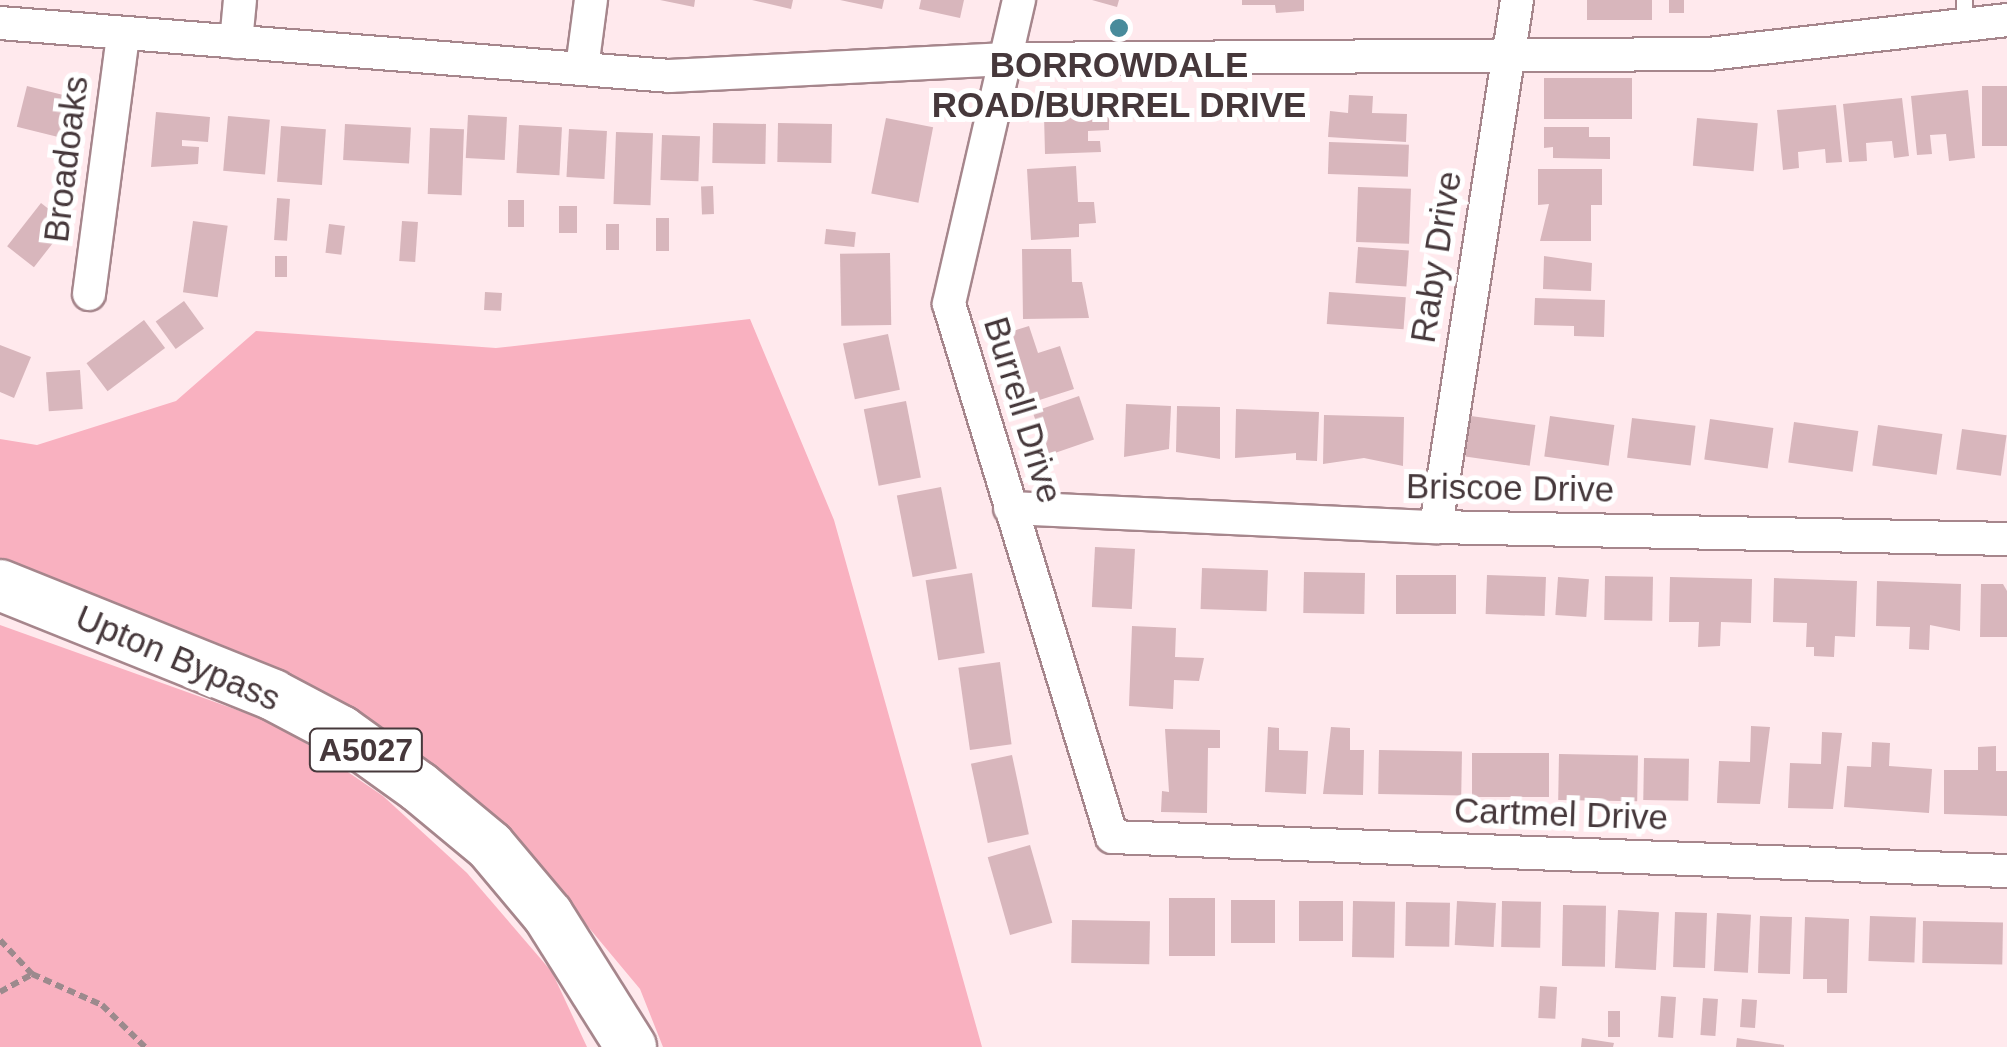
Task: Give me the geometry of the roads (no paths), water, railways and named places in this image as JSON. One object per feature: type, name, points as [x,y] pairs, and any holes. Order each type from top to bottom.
[{"type":"main road","name":"Upton Bypass","points":[[0,585],[273,695],[340,732],[419,787],[490,846],[548,914],[631,1047]]},
{"type":"street","points":[[236,42],[240,0]]},
{"type":"street","points":[[582,68],[591,0]]},
{"type":"street","name":"Burrell Drive","points":[[1019,0],[949,304],[1112,837]]},
{"type":"street","name":"Raby Drive","points":[[1436,527],[1517,0]]},
{"type":"street","points":[[0,22],[670,76],[1006,59],[1508,52],[1709,54],[1964,13],[2007,20]]},
{"type":"street","name":"Broadoaks","points":[[89,294],[123,34]]},
{"type":"street","name":"Briscoe Drive","points":[[1010,508],[1436,527],[2007,539]]},
{"type":"street","name":"Cartmel Drive","points":[[1112,837],[2007,871]]},
{"type":"place","name":"BORROWDALE ROAD/BURREL DRIVE","points":[[1119,28]]}]
